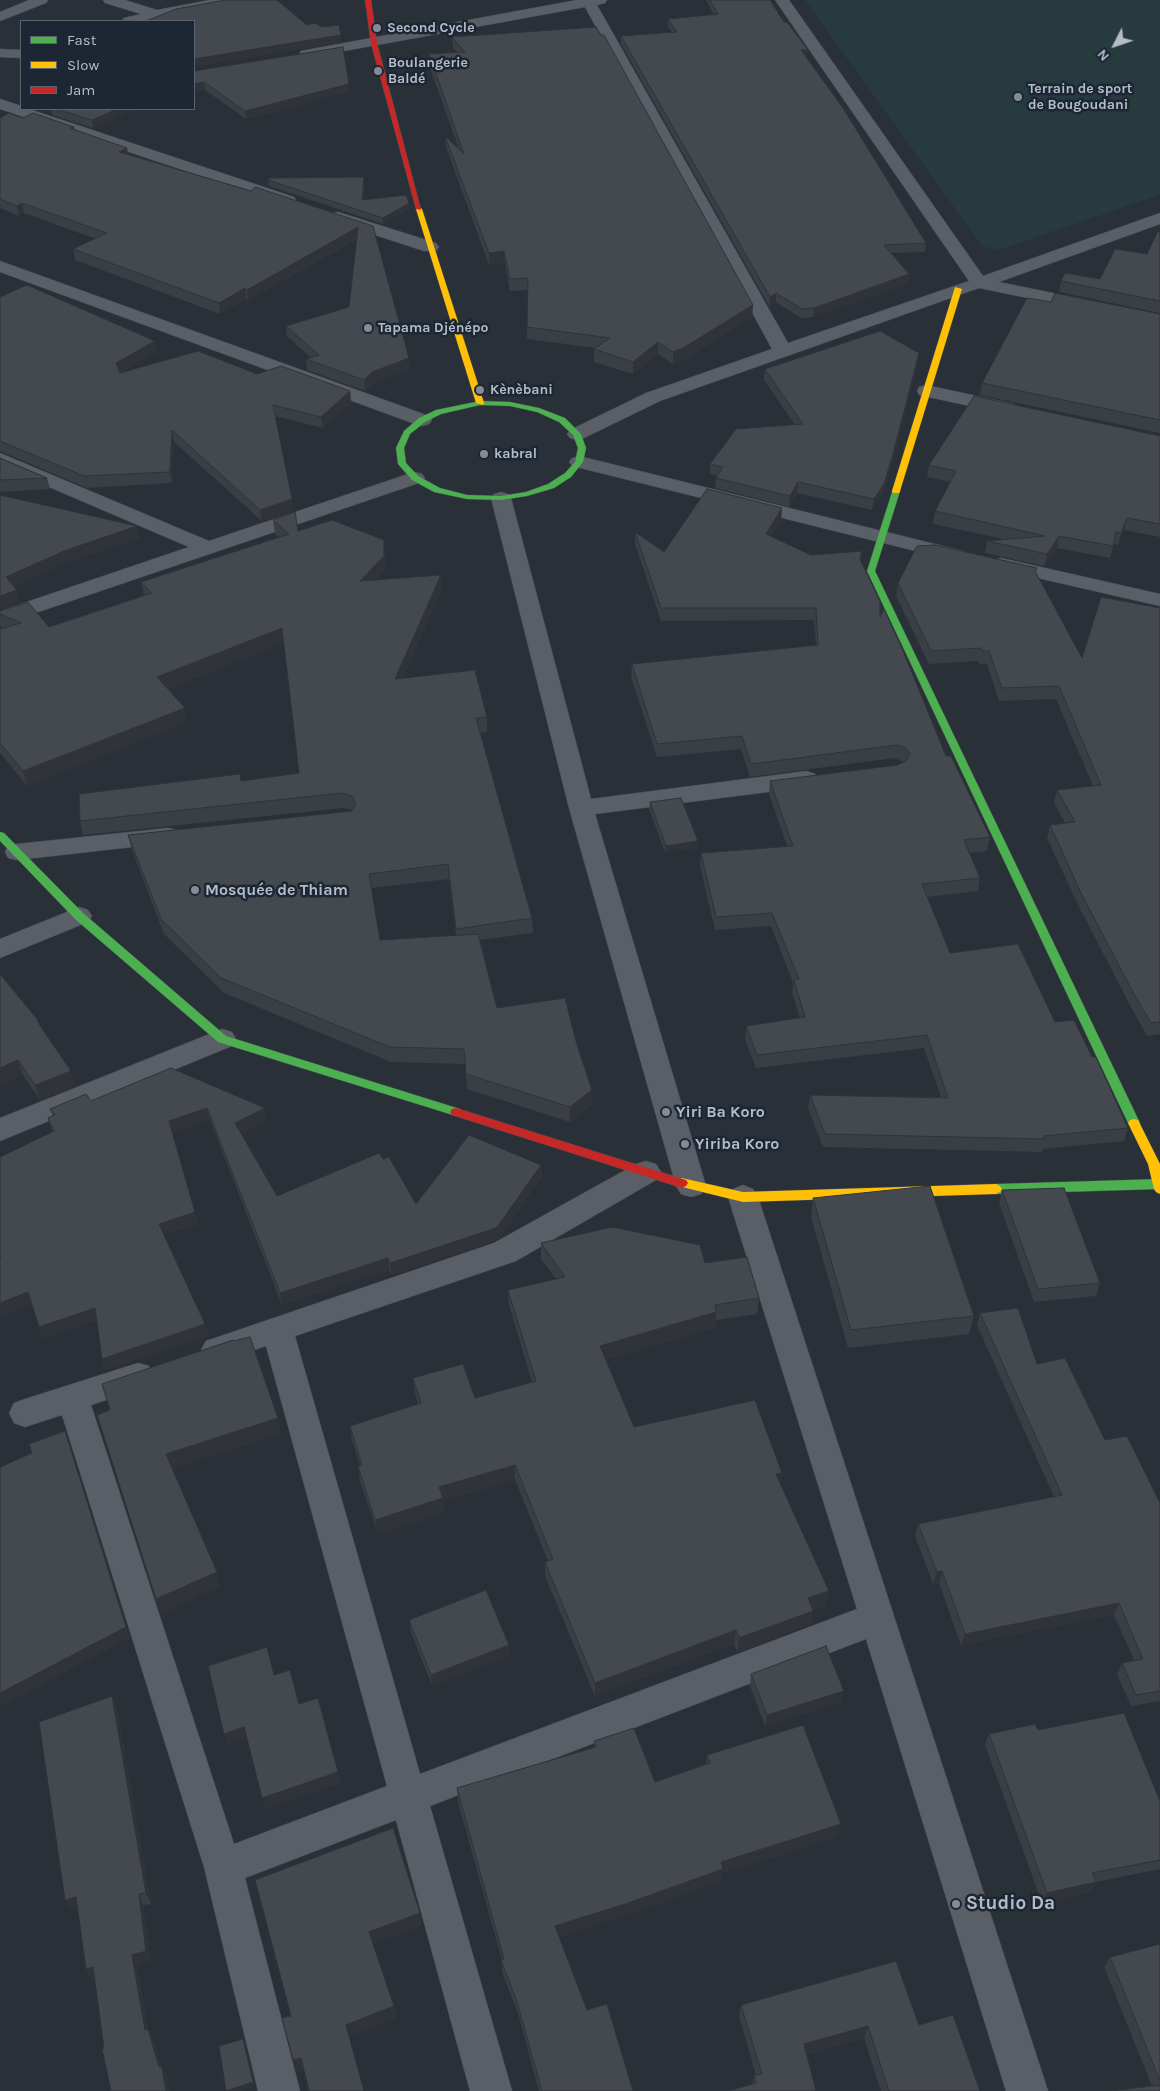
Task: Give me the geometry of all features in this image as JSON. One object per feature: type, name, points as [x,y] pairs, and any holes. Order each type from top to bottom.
[{"type":"street","points":[[0,17],[41,0]]},
{"type":"street","points":[[110,0],[156,14]]},
{"type":"street","points":[[133,20],[233,0]]},
{"type":"street","points":[[368,0],[374,43],[430,247],[480,403]]},
{"type":"street","points":[[782,0],[979,283],[1160,320]]},
{"type":"street","points":[[289,57],[374,43],[592,1],[783,351]]},
{"type":"street","points":[[0,53],[20,54]]},
{"type":"street","points":[[1,105],[20,103]]},
{"type":"street","points":[[1,105],[307,206]]},
{"type":"street","points":[[326,213],[430,247]]},
{"type":"street","points":[[577,434],[653,397],[1160,218]]},
{"type":"street","points":[[0,266],[422,420]]},
{"type":"street","points":[[8,844],[79,916],[222,1039],[692,1186],[743,1197],[1159,1175],[871,571],[958,289]]},
{"type":"street","points":[[926,391],[1024,412]]},
{"type":"street","points":[[480,403],[510,404],[539,410],[562,420],[577,434],[582,448],[579,462],[568,475],[551,486],[527,494],[501,498],[467,497],[437,490],[415,478],[402,464],[400,448],[407,433],[422,420],[445,410],[480,403]]},
{"type":"street","points":[[0,459],[208,548]]},
{"type":"street","points":[[579,462],[881,538],[1160,600]]},
{"type":"street","points":[[0,618],[415,478]]},
{"type":"street","points":[[501,498],[581,808],[692,1186]]},
{"type":"street","points":[[581,808],[826,777]]},
{"type":"street","points":[[8,844],[195,834]]},
{"type":"street","points":[[0,949],[79,916]]},
{"type":"street","points":[[0,1130],[222,1039]]},
{"type":"street","points":[[25,1413],[505,1252],[646,1172]]},
{"type":"street","points":[[743,1197],[1027,2091]]},
{"type":"street","points":[[277,1329],[492,2091]]},
{"type":"street","points":[[73,1398],[223,1867],[278,2091]]},
{"type":"street","points":[[223,1867],[877,1618]]},
{"type":"green space","name":"Terrain de sport de Bougoudani","points":[[805,0],[1160,0],[1160,195],[998,250],[982,246]]},
{"type":"building","points":[[225,0],[277,0],[307,25],[315,23],[322,27],[339,25],[341,35],[195,59],[195,20],[148,20],[176,9]]},
{"type":"building","points":[[710,0],[770,0],[784,22],[787,22],[808,50],[801,50],[843,108],[926,243],[884,245],[909,274],[814,308],[802,309],[776,293],[770,297],[621,36],[677,32],[668,19],[718,14]]},
{"type":"building","points":[[596,27],[601,35],[604,35],[753,305],[683,348],[673,352],[658,342],[633,362],[594,349],[610,338],[527,327],[528,278],[510,279],[504,251],[489,253],[445,136],[464,154],[429,54],[465,52],[452,37]]},
{"type":"building","points":[[343,47],[349,84],[245,111],[204,82],[195,84],[195,71]]},
{"type":"building","points":[[59,110],[115,110],[92,120]]},
{"type":"building","points":[[9,113],[23,118],[33,113],[127,148],[119,152],[251,191],[255,187],[373,226],[409,358],[372,372],[364,380],[306,359],[319,355],[286,326],[349,307],[358,227],[247,290],[245,288],[219,303],[73,249],[107,233],[22,203],[17,206],[0,199],[0,118]]},
{"type":"building","points":[[364,177],[362,200],[406,195],[409,203],[383,218],[268,180],[270,178]]},
{"type":"building","points":[[1158,231],[1160,232],[1160,301],[1061,281],[1065,273],[1100,279],[1115,249],[1147,254]]},
{"type":"building","points":[[27,285],[155,341],[116,363],[120,373],[198,351],[257,374],[281,366],[350,391],[321,417],[273,405],[292,499],[260,510],[172,430],[170,472],[84,476],[0,441],[0,297]]},
{"type":"building","points":[[1055,293],[1160,314],[1160,420],[982,383],[1027,298],[1051,302]]},
{"type":"building","points":[[880,331],[919,353],[884,484],[874,499],[798,482],[790,496],[716,478],[723,467],[710,464],[736,429],[803,424],[765,369]]},
{"type":"building","points":[[974,396],[1160,436],[1160,524],[1127,518],[1121,533],[1116,532],[1113,546],[1059,536],[1047,554],[987,541],[1045,536],[935,511],[956,471],[929,465]]},
{"type":"building","points":[[0,458],[47,478],[0,480]]},
{"type":"building","points":[[707,489],[782,508],[766,534],[811,555],[862,551],[860,559],[880,601],[880,617],[884,609],[946,756],[951,756],[990,837],[964,840],[980,878],[922,884],[950,953],[1018,944],[1055,1022],[1074,1020],[1092,1057],[1096,1057],[1128,1128],[1044,1136],[1045,1139],[825,1134],[810,1095],[948,1098],[927,1035],[757,1055],[746,1026],[805,1017],[794,980],[799,979],[772,913],[716,917],[701,853],[793,846],[770,781],[897,765],[906,761],[910,754],[906,748],[897,745],[751,764],[742,736],[657,744],[632,664],[818,645],[816,608],[661,608],[635,532],[664,552]]},
{"type":"building","points":[[0,495],[137,526],[64,551],[6,577],[17,590],[0,596]]},
{"type":"building","points":[[295,512],[298,531],[332,520],[384,540],[384,556],[360,581],[441,575],[395,679],[475,670],[487,717],[476,718],[532,918],[456,929],[448,864],[369,874],[380,940],[478,934],[497,1008],[565,998],[577,1045],[592,1090],[570,1107],[466,1074],[464,1049],[390,1047],[221,978],[161,919],[128,835],[352,811],[356,804],[352,796],[342,793],[80,821],[79,794],[240,774],[241,781],[299,773],[282,628],[157,677],[185,708],[23,771],[0,743],[0,629],[21,623],[0,614],[0,611],[28,602],[49,627],[152,593],[141,582],[289,534],[273,520]]},
{"type":"building","points":[[935,545],[1037,568],[1035,571],[1082,658],[1101,597],[1160,608],[1160,1022],[1151,1023],[1135,996],[1081,893],[1050,825],[1075,822],[1057,790],[1101,785],[1059,686],[1002,688],[989,651],[983,651],[981,648],[931,651],[898,583],[917,546]]},
{"type":"building","points":[[681,798],[698,841],[666,846],[650,802]]},
{"type":"building","points":[[0,974],[38,1020],[71,1071],[35,1085],[18,1060],[0,1068]]},
{"type":"building","points":[[171,1068],[265,1108],[235,1123],[277,1196],[379,1153],[383,1159],[389,1157],[416,1204],[469,1135],[541,1165],[498,1226],[493,1229],[390,1263],[388,1258],[280,1293],[207,1108],[169,1121],[195,1212],[159,1224],[205,1324],[102,1359],[95,1308],[39,1327],[28,1292],[0,1303],[0,1157],[54,1131],[48,1118],[55,1115],[50,1109],[86,1094],[91,1101]]},
{"type":"building","points":[[930,1186],[974,1316],[851,1330],[813,1198]]},
{"type":"building","points":[[1064,1188],[1100,1283],[1038,1289],[1002,1190]]},
{"type":"building","points":[[612,1227],[700,1245],[705,1263],[747,1257],[759,1298],[715,1305],[716,1312],[600,1346],[634,1427],[755,1400],[782,1473],[776,1474],[829,1591],[808,1598],[813,1611],[739,1638],[736,1630],[595,1683],[545,1562],[553,1559],[515,1465],[439,1487],[443,1498],[375,1520],[358,1466],[362,1465],[350,1426],[421,1403],[413,1378],[463,1364],[475,1398],[536,1381],[508,1290],[565,1277],[541,1243]]},
{"type":"building","points":[[1018,1308],[1037,1364],[1065,1358],[1105,1440],[1127,1436],[1160,1503],[1160,1691],[1136,1695],[1122,1663],[1143,1659],[1119,1603],[965,1634],[942,1571],[937,1572],[918,1524],[1062,1495],[980,1313]]},
{"type":"building","points":[[250,1337],[278,1418],[166,1454],[217,1572],[156,1599],[97,1415],[110,1410],[102,1384],[233,1340]]},
{"type":"building","points":[[65,1431],[126,1627],[0,1693],[0,1467],[32,1453],[29,1444]]},
{"type":"building","points":[[486,1590],[509,1645],[431,1675],[409,1620]]},
{"type":"building","points":[[826,1646],[844,1691],[767,1715],[751,1674]]},
{"type":"building","points":[[267,1647],[274,1675],[290,1670],[299,1704],[318,1698],[338,1772],[262,1798],[244,1727],[224,1734],[208,1666]]},
{"type":"building","points":[[112,1696],[146,1893],[139,1894],[146,1951],[132,1955],[145,2030],[148,2029],[159,2067],[162,2067],[166,2091],[111,2091],[102,2049],[104,2048],[93,1967],[86,1969],[76,1897],[65,1900],[39,1722]]},
{"type":"building","points":[[1124,1713],[1160,1801],[1160,1860],[1092,1873],[1096,1882],[1047,1893],[989,1734],[1035,1724],[1038,1730]]},
{"type":"building","points":[[803,1725],[841,1824],[721,1862],[723,1869],[625,1904],[555,1926],[587,2010],[607,2004],[633,2091],[542,2091],[517,2002],[501,1960],[504,1959],[457,1788],[596,1747],[594,1741],[634,1728],[655,1782],[710,1763],[707,1755]]},
{"type":"building","points":[[393,1828],[420,1913],[369,1932],[394,2006],[346,2025],[364,2091],[309,2091],[301,2058],[293,2060],[282,2018],[291,2016],[255,1880]]},
{"type":"building","points":[[1160,1944],[1160,2081],[1110,1957]]},
{"type":"building","points":[[896,1961],[919,2025],[953,2015],[980,2091],[889,2091],[868,2026],[804,2044],[816,2091],[728,2091],[756,2083],[754,2075],[762,2074],[741,2005]]},
{"type":"building","points":[[243,2039],[253,2082],[226,2091],[219,2046]]},
{"type":"building","points":[[1160,2085],[1160,2091],[1111,2091]]},
{"type":"traffic: fast","points":[[480,403],[510,404],[539,410],[562,420],[577,434],[582,448],[579,462],[568,475],[551,486],[527,494],[501,498],[467,497],[437,490],[415,478],[402,464],[400,448],[407,433],[422,420],[439,412],[480,403]]},
{"type":"traffic: fast","points":[[896,491],[871,571],[1134,1123]]},
{"type":"traffic: fast","points":[[0,835],[79,916],[222,1039],[456,1112]]},
{"type":"traffic: fast","points":[[996,1189],[1160,1184]]},
{"type":"traffic: slow","points":[[419,209],[480,403]]},
{"type":"traffic: slow","points":[[896,491],[958,289]]},
{"type":"traffic: slow","points":[[1134,1123],[1154,1164],[1160,1189]]},
{"type":"traffic: slow","points":[[682,1183],[743,1197],[996,1189]]},
{"type":"traffic: jam","points":[[368,0],[374,43],[419,209]]},
{"type":"traffic: jam","points":[[456,1112],[682,1183]]},
{"type":"place","name":"Second Cycle","points":[[377,28]]},
{"type":"place","name":"Boulangerie Baldé","points":[[378,71]]},
{"type":"place","name":"Terrain de sport de Bougoudani","points":[[1018,97]]},
{"type":"place","name":"Tapama Djénépo","points":[[368,328]]},
{"type":"place","name":"Kènèbani","points":[[480,390]]},
{"type":"place","name":"kabral","points":[[484,454]]},
{"type":"place","name":"Mosquée de Thiam","points":[[195,890]]},
{"type":"place","name":"Yiri Ba Koro","points":[[666,1112]]},
{"type":"place","name":"Yiriba Koro","points":[[685,1144]]},
{"type":"place","name":"Studio Da","points":[[956,1904]]}]
